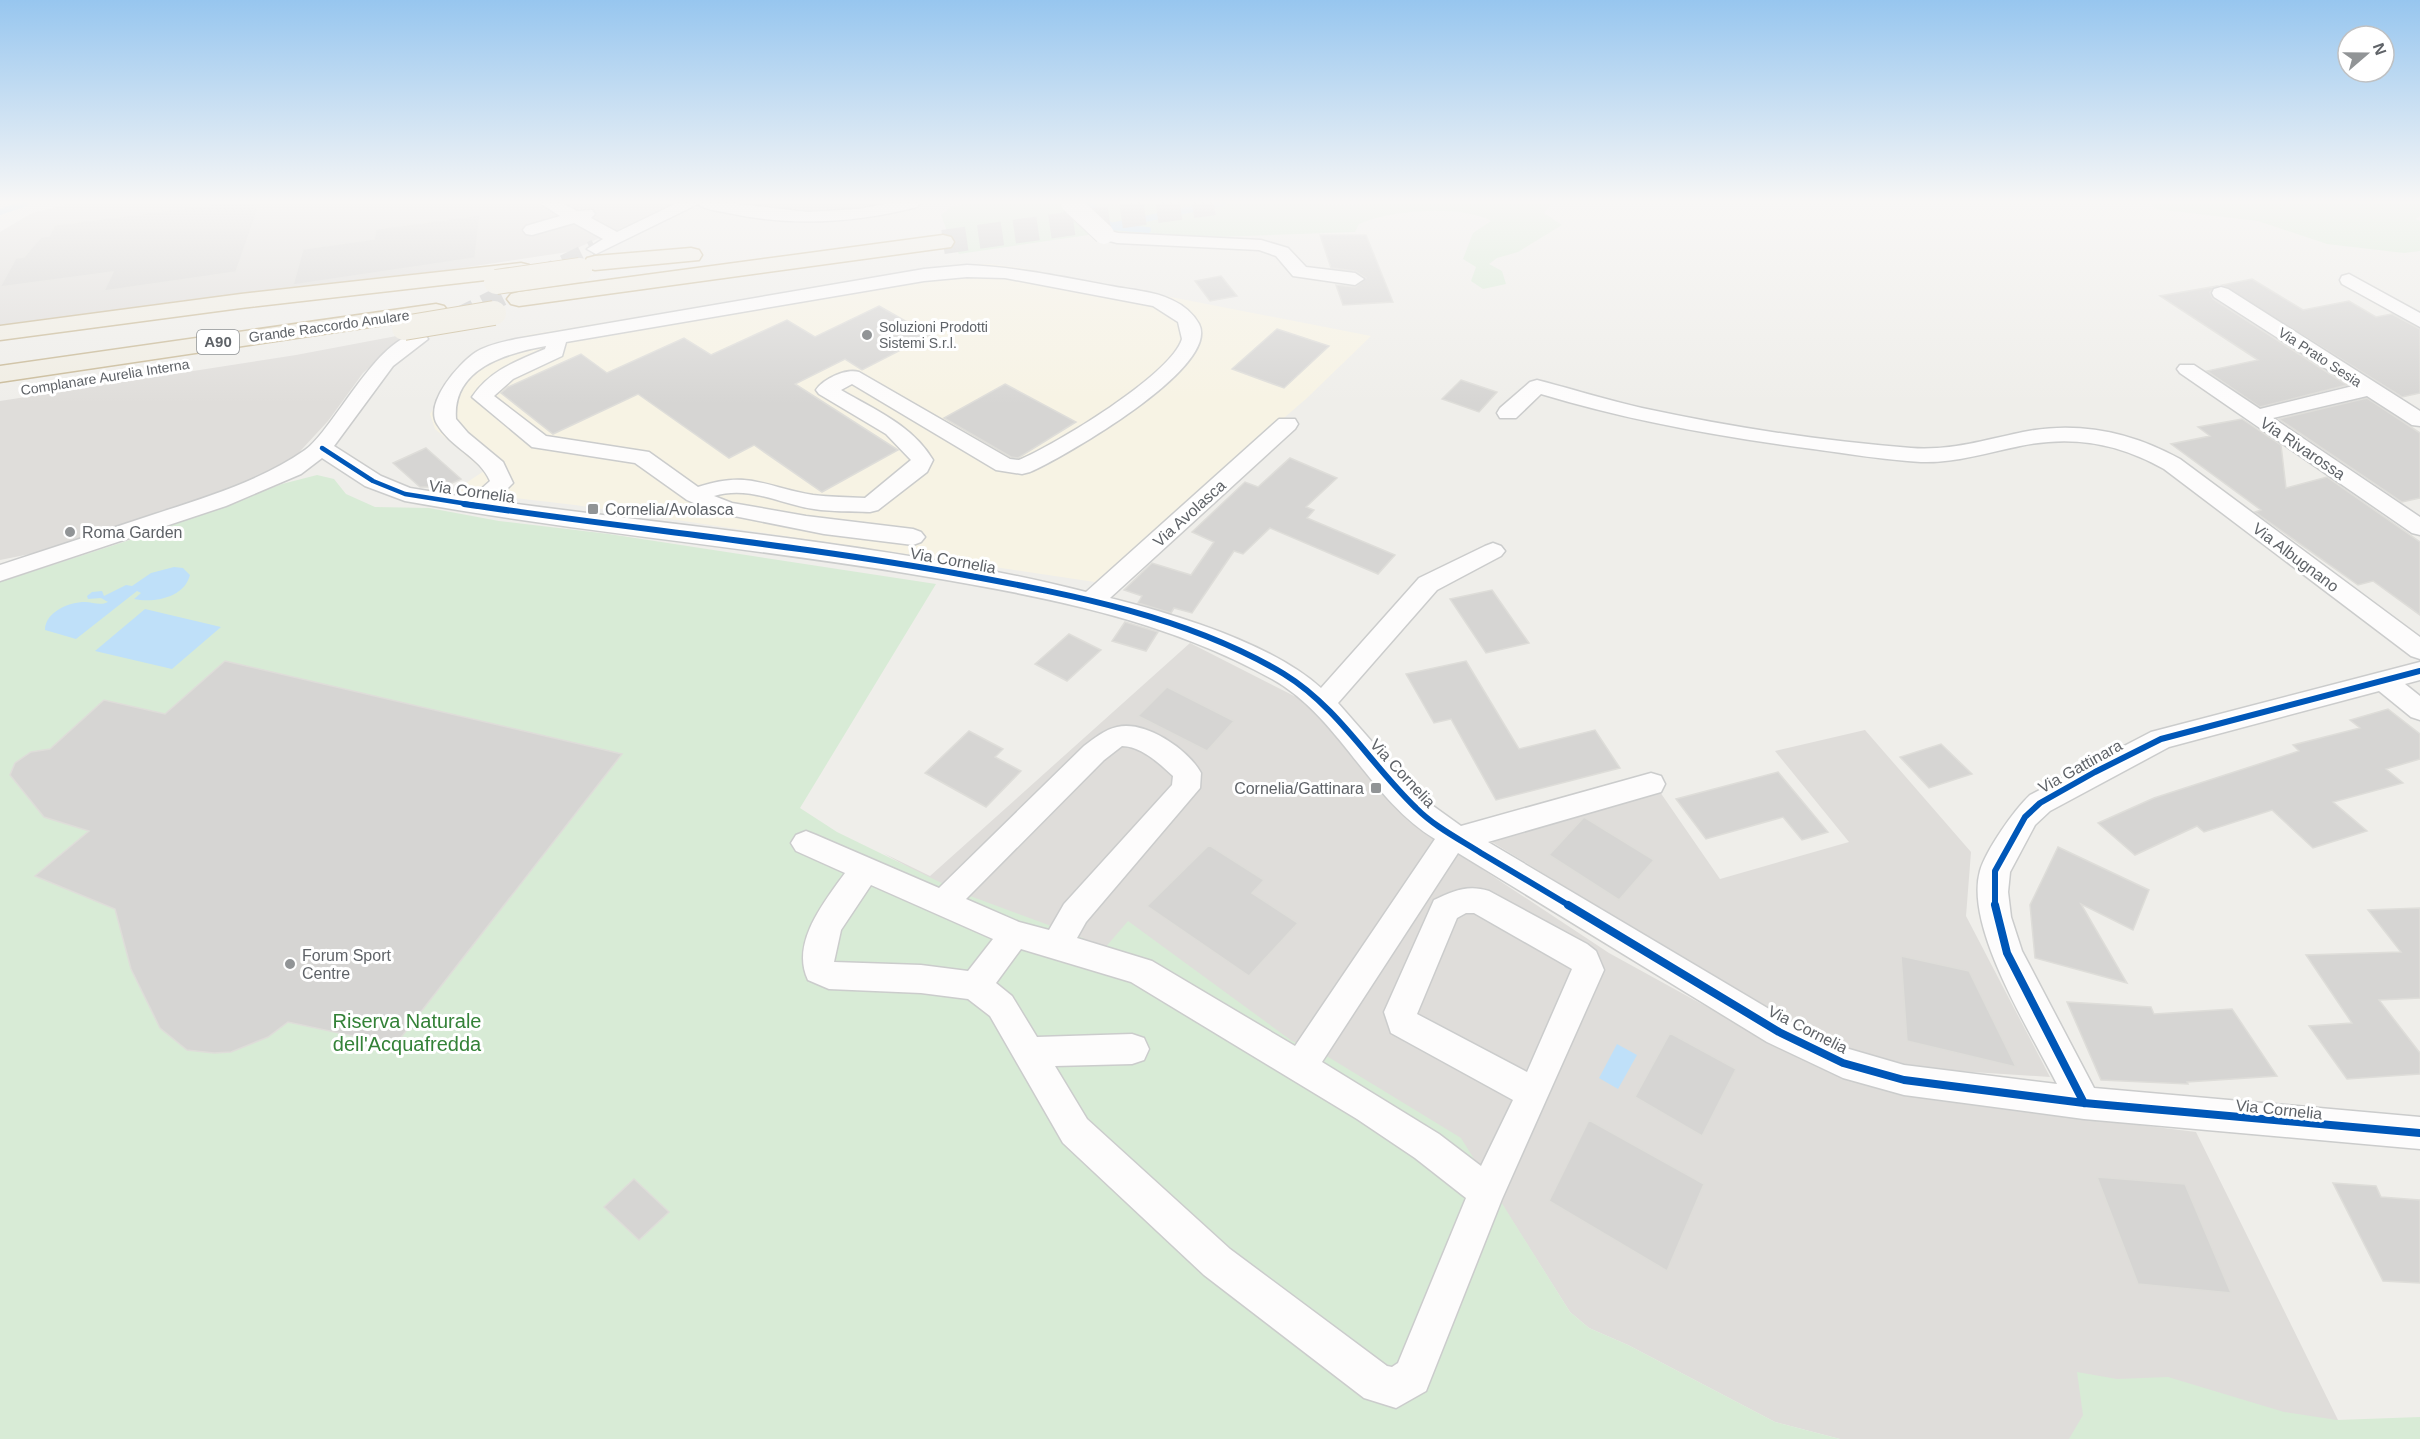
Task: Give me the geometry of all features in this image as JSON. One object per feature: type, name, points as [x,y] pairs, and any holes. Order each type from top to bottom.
[{"type":"highway","points":[[0,333],[241,301],[520,270]]},
{"type":"highway","name":"Grande Raccordo Anulare","points":[[0,352],[496,282],[549,270]]},
{"type":"highway","name":"Grande Raccordo Anulare","points":[[0,374],[635,284],[716,270]]},
{"type":"highway","name":"Complanare Aurelia Interna","points":[[0,394],[411,334],[494,313],[635,284]]},
{"type":"street","points":[[1298,270],[1355,279]]},
{"type":"street","points":[[476,506],[502,483],[495,467],[451,429],[446,420],[447,402],[480,359],[502,348],[924,275],[978,271],[1021,274],[1158,301],[1176,309],[1190,325],[1191,342],[1186,353],[1153,385],[1029,465],[1012,468],[1004,465],[852,376],[826,390],[901,436],[917,449],[922,460],[919,467],[870,505],[814,502],[744,484],[726,485],[695,495]]},
{"type":"street","points":[[2349,280],[2420,321]]},
{"type":"street","name":"Via Prato Sesia","points":[[2221,293],[2420,420]]},
{"type":"street","points":[[0,573],[249,490],[293,469],[322,448],[375,374],[411,334]]},
{"type":"street","points":[[557,338],[555,352],[503,374],[488,387],[482,397],[540,442],[641,457],[708,504],[866,546],[913,537]]},
{"type":"street","name":"Via Rivarossa","points":[[2187,369],[2420,528]]},
{"type":"street","name":"Via Albugnano","points":[[1508,413],[1536,386],[1624,412],[1785,440],[1937,455],[1960,454],[2055,434],[2073,434],[2135,445],[2172,464],[2420,650]]},
{"type":"street","points":[[2256,416],[2369,389]]},
{"type":"street","name":"Via Avolasca","points":[[1090,602],[1287,424]]},
{"type":"street","name":"Via Cornelia","points":[[322,448],[373,481],[393,490],[476,506],[866,546],[1090,602],[1219,643],[1289,678],[1321,705],[1413,807],[1455,837],[1779,1032],[1843,1063],[1904,1080],[2084,1103],[2420,1133]]},
{"type":"street","points":[[1321,705],[1428,584],[1493,551]]},
{"type":"street","name":"Via Gattinara","points":[[2084,1103],[2007,953],[1996,917],[1993,892],[1995,871],[2019,825],[2040,803],[2117,760],[2162,740],[2420,671]]},
{"type":"street","points":[[2384,681],[2420,710]]},
{"type":"street","points":[[943,903],[1094,753],[1115,737],[1124,735],[1138,738],[1172,758],[1186,772],[1186,788],[1075,913],[1057,945]]},
{"type":"street","points":[[1302,1066],[1455,837],[1651,784]]},
{"type":"street","points":[[806,843],[1014,934],[1141,971],[1302,1066],[1427,1146],[1487,1192]]},
{"type":"street","points":[[865,869],[838,908],[819,942],[817,956],[819,970],[829,975],[921,979],[976,986],[1001,1006],[1075,1131],[1217,1262],[1378,1384],[1396,1388],[1412,1377],[1487,1192],[1534,1094],[1588,970],[1585,961],[1576,953],[1478,900],[1462,901],[1445,909],[1400,1012],[1403,1023],[1534,1094]]},
{"type":"street","points":[[976,986],[1014,934]]},
{"type":"street","points":[[1029,1052],[1132,1049]]},
{"type":"shaded area","points":[[0,270],[446,270],[179,301],[0,327]]},
{"type":"shaded area","points":[[922,270],[1033,270],[1371,336],[1307,398],[1095,582],[575,505],[454,491],[484,471],[435,429],[430,414],[460,367],[474,352],[527,335]]},
{"type":"shaded area","points":[[407,334],[363,373],[328,421],[291,461],[260,478],[186,506],[65,547],[0,560],[0,401],[296,355]]},
{"type":"shaded area","points":[[1190,643],[1304,701],[1432,836],[1609,953],[1807,1062],[1874,1084],[1953,1102],[2196,1132],[2338,1420],[2217,1439],[1840,1439],[1775,1422],[1628,1345],[1589,1328],[1570,1312],[1503,1206],[883,853],[930,876]]},
{"type":"shaded area","points":[[1865,730],[1971,852],[1966,916],[2050,1077],[1911,1068],[1838,1047],[1744,996],[1487,839],[1660,792],[1720,879],[1849,842],[1775,751]]},
{"type":"green space","points":[[1475,270],[1500,270],[1506,284],[1483,289],[1471,281]]},
{"type":"green space","name":"Riserva Naturale dell'Acquafredda","points":[[317,475],[334,479],[346,494],[375,507],[429,508],[499,521],[609,534],[936,584],[800,808],[837,832],[962,893],[1081,937],[1104,949],[1128,921],[1292,1041],[1325,1055],[1461,1138],[1570,1312],[1589,1328],[1628,1345],[1775,1422],[1840,1439],[0,1439],[0,582],[139,537],[282,484]]},
{"type":"green space","points":[[2077,1372],[2117,1379],[2168,1377],[2284,1412],[2337,1420],[2420,1417],[2420,1439],[2069,1439],[2083,1415]]},
{"type":"water","points":[[174,567],[183,568],[190,575],[187,583],[175,594],[159,599],[142,600],[134,599],[141,593],[137,591],[76,639],[45,630],[53,613],[65,606],[79,602],[99,604],[108,602],[101,598],[88,599],[87,596],[92,592],[102,591],[104,596],[126,585],[132,586],[151,573]]},
{"type":"water","points":[[145,609],[221,627],[172,669],[95,651]]},
{"type":"water","points":[[1617,1044],[1637,1055],[1618,1089],[1599,1078]]},
{"type":"building","points":[[9,270],[237,270],[104,291],[113,272],[0,287]]},
{"type":"building","points":[[297,270],[393,270],[293,285]]},
{"type":"building","points":[[1348,270],[1380,270],[1393,302],[1343,305],[1336,285],[1355,287],[1366,278],[1355,271]]},
{"type":"building","points":[[1221,276],[1237,296],[1210,301],[1195,281]]},
{"type":"building","points":[[2252,279],[2303,310],[2349,301],[2376,317],[2392,314],[2420,329],[2420,393],[2402,397],[2222,285]]},
{"type":"building","points":[[2217,286],[2210,292],[2213,299],[2347,385],[2260,407],[2207,371],[2258,360],[2160,296]]},
{"type":"building","points":[[879,306],[930,335],[862,370],[845,359],[795,384],[898,450],[822,492],[754,445],[729,458],[638,394],[553,434],[501,393],[508,387],[581,354],[607,373],[684,338],[711,355],[787,320],[815,337]]},
{"type":"building","points":[[1277,329],[1329,346],[1284,388],[1232,369]]},
{"type":"building","points":[[1461,380],[1497,392],[1479,412],[1442,399]]},
{"type":"building","points":[[1005,384],[1076,422],[1018,458],[1011,457],[944,418]]},
{"type":"building","points":[[2367,398],[2420,433],[2420,498],[2402,502],[2279,419]]},
{"type":"building","points":[[2242,419],[2281,445],[2286,488],[2327,477],[2420,542],[2420,615],[2373,581],[2358,585],[2255,512],[2261,510],[2171,444],[2210,436],[2198,427]]},
{"type":"building","points":[[426,448],[461,479],[443,487],[420,487],[393,463]]},
{"type":"building","points":[[1290,458],[1337,478],[1306,507],[1314,510],[1307,518],[1395,555],[1378,574],[1270,528],[1243,554],[1234,551],[1192,613],[1174,608],[1171,613],[1138,603],[1142,596],[1124,590],[1152,563],[1191,575],[1214,542],[1192,532],[1245,482],[1258,487]]},
{"type":"building","points":[[1492,590],[1529,643],[1486,653],[1450,599]]},
{"type":"building","points":[[1125,622],[1158,632],[1146,651],[1112,641]]},
{"type":"building","points":[[1069,634],[1101,650],[1067,681],[1035,664]]},
{"type":"building","points":[[225,661],[622,754],[395,1045],[288,1022],[268,1037],[231,1052],[187,1050],[160,1028],[131,969],[115,909],[35,876],[89,831],[44,817],[10,775],[15,763],[31,752],[50,749],[104,700],[165,714]]},
{"type":"building","points":[[1466,661],[1519,749],[1595,730],[1620,768],[1496,800],[1451,719],[1434,723],[1406,674]]},
{"type":"building","points":[[1167,687],[1234,721],[1207,751],[1138,716]]},
{"type":"building","points":[[2388,709],[2420,734],[2420,759],[2386,769],[2403,783],[2333,802],[2367,831],[2313,848],[2272,810],[2204,832],[2197,826],[2135,855],[2098,823],[2154,798],[2299,751],[2293,745],[2360,728],[2350,720]]},
{"type":"building","points":[[969,731],[1003,749],[995,757],[1021,771],[986,807],[925,773]]},
{"type":"building","points":[[1941,744],[1972,774],[1929,788],[1900,757]]},
{"type":"building","points":[[1778,772],[1828,832],[1802,840],[1783,817],[1706,839],[1676,799]]},
{"type":"building","points":[[1584,817],[1654,860],[1619,900],[1549,855]]},
{"type":"building","points":[[1209,845],[1264,880],[1252,893],[1298,923],[1249,976],[1147,906]]},
{"type":"building","points":[[2058,847],[2149,890],[2133,930],[2081,904],[2127,983],[2035,958],[2030,905]]},
{"type":"building","points":[[2420,908],[2420,998],[2379,1000],[2420,1053],[2420,1074],[2347,1079],[2309,1026],[2352,1023],[2306,955],[2401,952],[2368,910]]},
{"type":"building","points":[[1901,956],[1969,971],[2016,1067],[1907,1041]]},
{"type":"building","points":[[2067,1002],[2151,1007],[2154,1014],[2232,1009],[2277,1076],[2187,1082],[2188,1084],[2101,1080]]},
{"type":"building","points":[[1670,1033],[1736,1069],[1702,1136],[1635,1097]]},
{"type":"building","points":[[1589,1120],[1704,1184],[1667,1271],[1549,1201]]},
{"type":"building","points":[[2097,1177],[2185,1184],[2231,1293],[2138,1284]]},
{"type":"building","points":[[634,1179],[669,1212],[639,1240],[604,1207]]},
{"type":"building","points":[[2333,1183],[2376,1186],[2381,1197],[2420,1200],[2420,1283],[2383,1281]]},
{"type":"tunnel","points":[[457,318],[553,270]]},
{"type":"cycle path","points":[[322,448],[373,481],[405,494],[476,506],[814,551],[946,572],[1076,598],[1120,609],[1204,636],[1284,674],[1305,689],[1344,727],[1399,792],[1440,828],[1779,1032],[1843,1063],[1904,1080],[2084,1103],[2420,1133]]},
{"type":"cycle path","points":[[2084,1103],[2007,953],[1996,917],[1993,892],[1995,871],[2025,817],[2040,803],[2161,739],[2420,671]]},
{"type":"place","name":"Soluzioni Prodotti Sistemi S.r.l.","points":[[867,335]]},
{"type":"place","name":"Cornelia/Avolasca","points":[[593,509]]},
{"type":"place","name":"Roma Garden","points":[[70,532]]},
{"type":"place","name":"Cornelia/Gattinara","points":[[1376,788]]},
{"type":"place","name":"Forum Sport Centre","points":[[290,964]]}]
